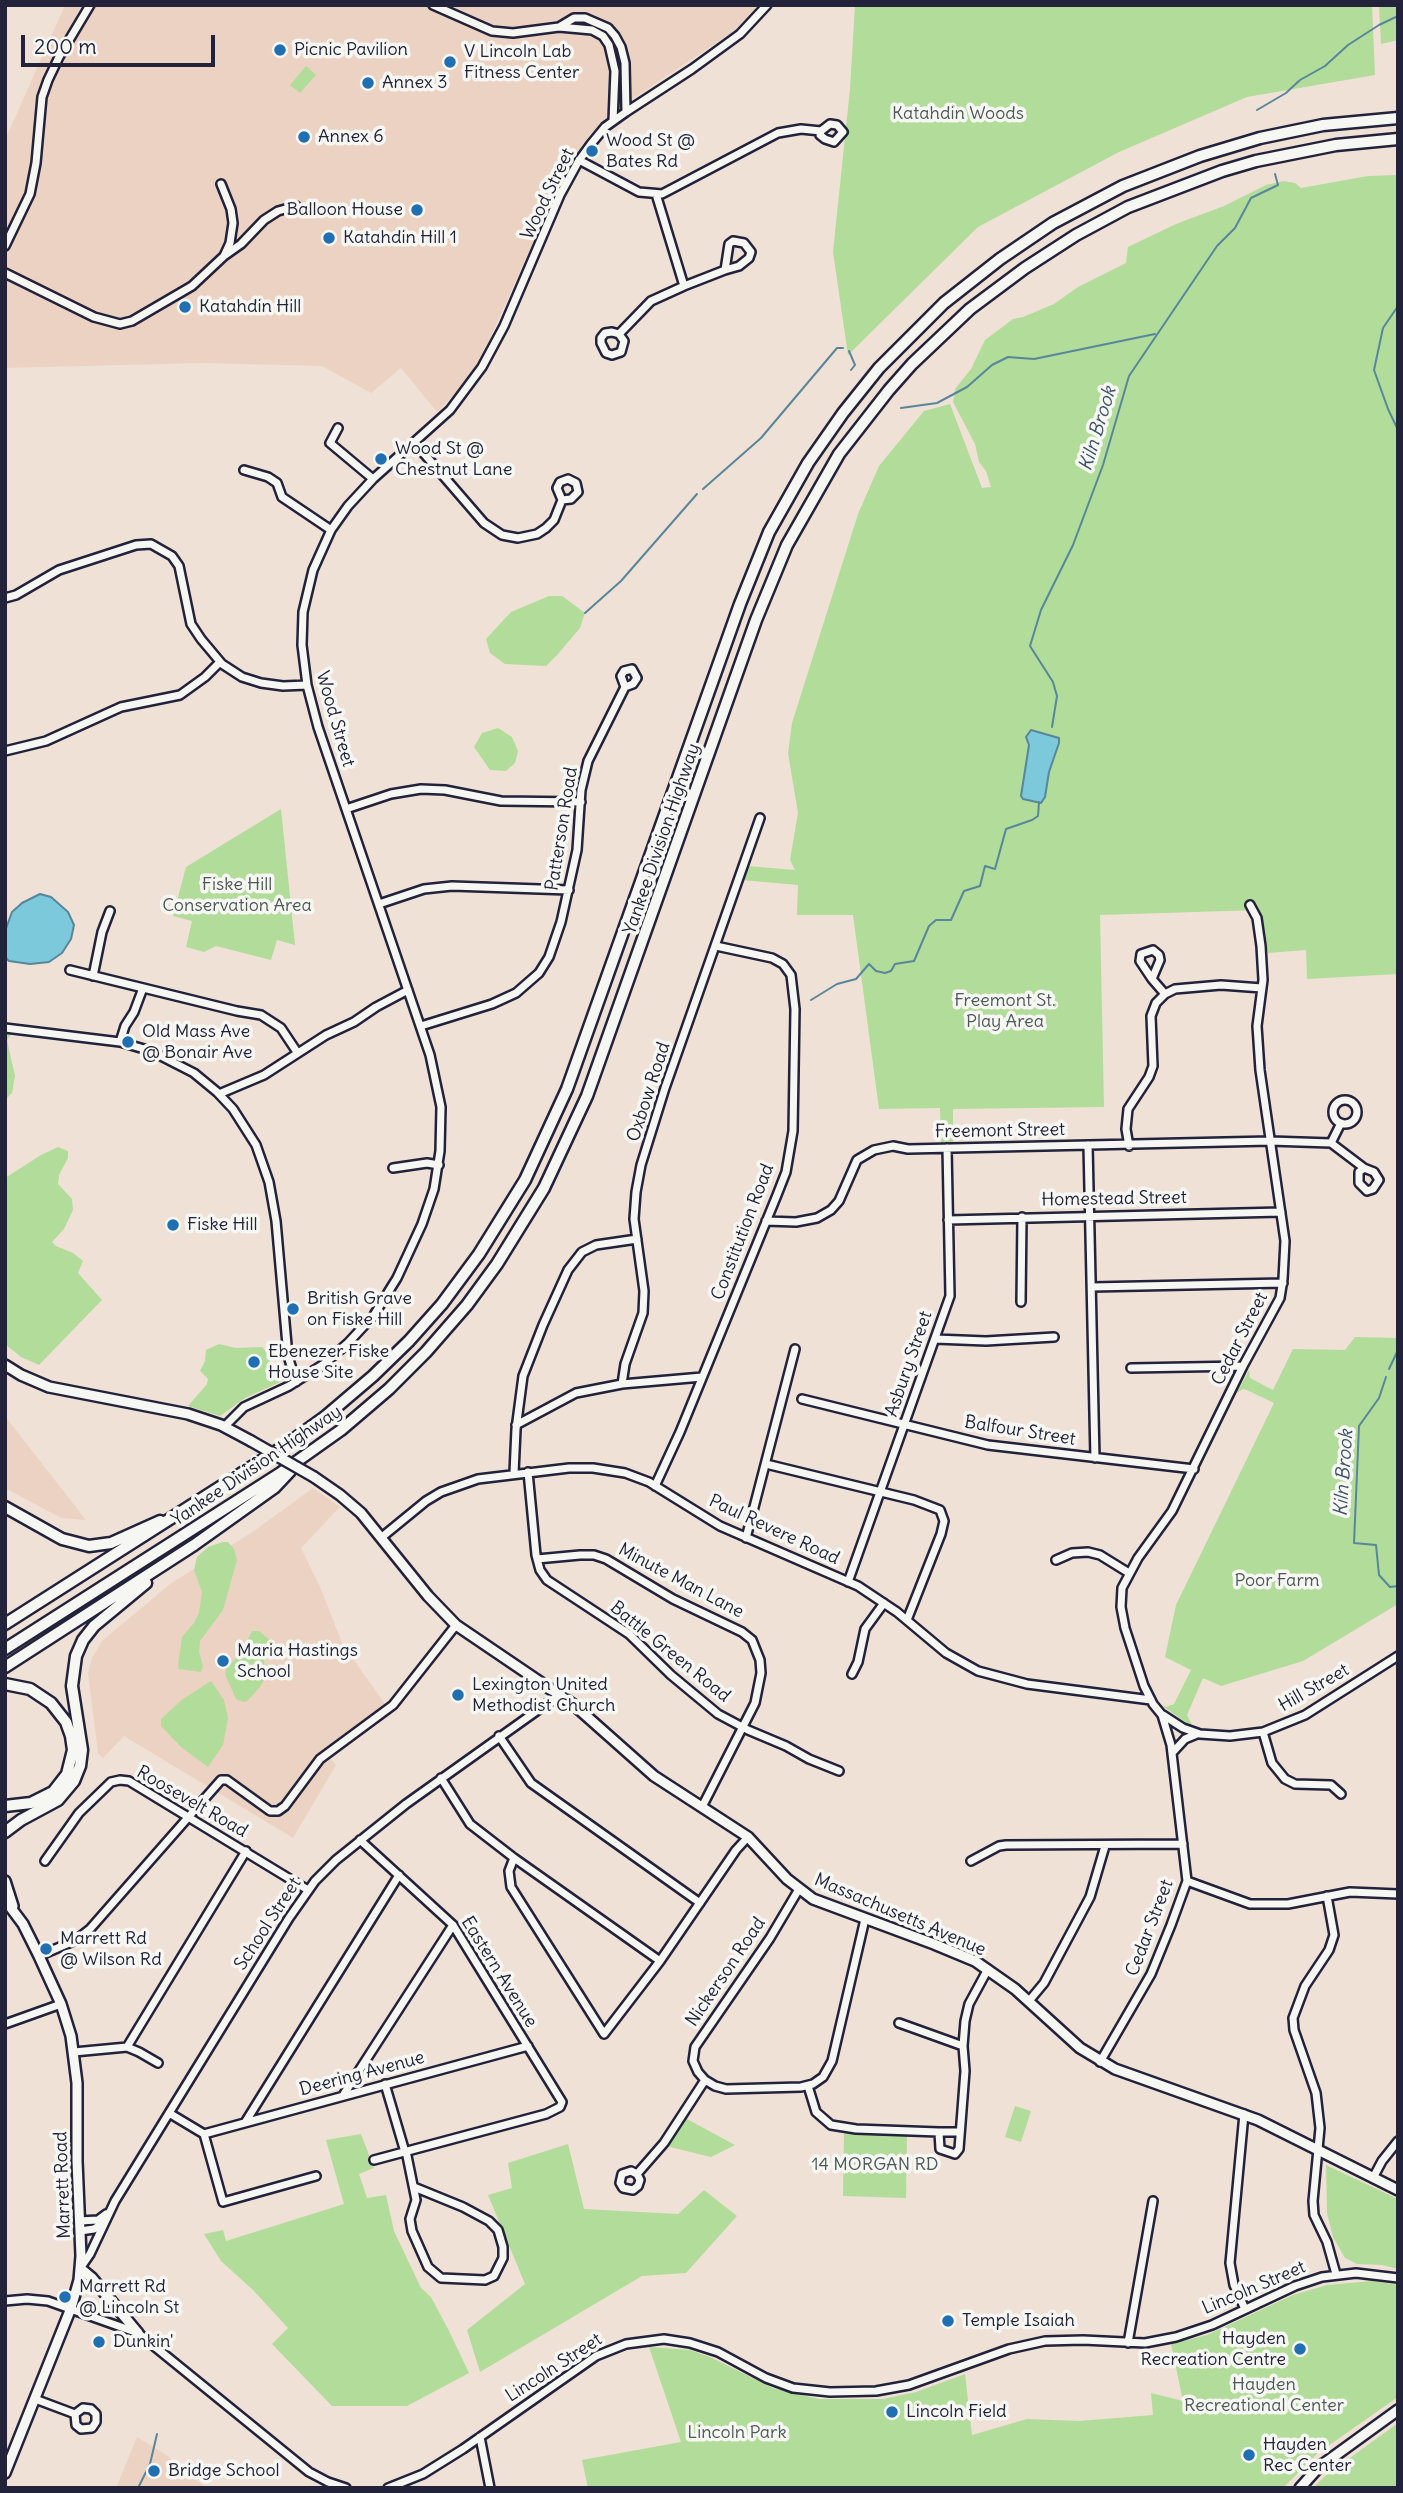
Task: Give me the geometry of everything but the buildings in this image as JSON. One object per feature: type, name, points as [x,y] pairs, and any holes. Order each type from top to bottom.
[{"type":"highway","name":"Yankee Division Highway","points":[[5,1624],[296,1438],[373,1376],[434,1313],[493,1233],[531,1168],[567,1089],[744,592],[769,532],[808,463],[843,413],[911,334],[972,280],[1054,223],[1124,186],[1200,156],[1260,138],[1324,125],[1398,118]]},
{"type":"highway","name":"Yankee Division Highway","points":[[5,1649],[306,1456],[380,1398],[435,1343],[490,1274],[537,1199],[567,1143],[596,1073],[751,632],[786,545],[839,454],[889,390],[937,340],[987,295],[1057,247],[1128,207],[1256,161],[1336,145],[1398,139]]},
{"type":"highway","points":[[5,1667],[172,1559],[274,1488],[306,1456]]},
{"type":"highway","points":[[5,1507],[62,1539],[89,1546],[111,1543],[140,1528],[177,1515]]},
{"type":"highway","points":[[5,1832],[58,1800],[76,1776],[82,1750],[72,1681],[74,1660],[83,1640],[101,1619],[172,1559]]},
{"type":"highway","points":[[5,1684],[30,1689],[51,1703],[69,1729],[73,1750],[67,1774],[52,1792],[31,1803],[5,1807]]},
{"type":"main road","name":"Massachusetts Avenue","points":[[5,1365],[35,1382],[66,1392],[173,1410],[224,1427],[314,1478],[349,1501],[382,1537],[428,1596],[456,1625],[559,1695],[654,1776],[748,1837],[799,1889],[827,1905],[934,1944],[988,1969],[1100,2062],[1244,2114],[1398,2190]]},
{"type":"main road","points":[[5,1881],[14,1911]]},
{"type":"main road","name":"Marrett Road","points":[[5,1900],[39,1956],[61,2004],[74,2052],[77,2083],[80,2268],[71,2308],[5,2473]]},
{"type":"main road","points":[[80,2268],[92,2278],[138,2333]]},
{"type":"main road","points":[[1300,2488],[1318,2468],[1398,2410]]},
{"type":"street","points":[[5,246],[30,194],[36,163],[42,97],[58,57],[90,5]]},
{"type":"street","points":[[433,5],[492,30],[513,33],[559,27],[592,30],[603,36],[609,45],[615,71],[613,121]]},
{"type":"street","name":"Wood Street","points":[[224,1427],[246,1406],[296,1382],[344,1347],[381,1305],[420,1229],[439,1165],[442,1134],[440,1099],[421,1026],[346,809],[307,685],[302,645],[305,596],[313,570],[331,530],[348,506],[373,479],[450,410],[482,368],[504,326],[560,195],[579,160],[613,121],[724,46],[757,19],[767,5]]},
{"type":"street","points":[[559,27],[574,19],[586,18],[608,28],[615,36],[625,63],[626,112]]},
{"type":"street","points":[[579,160],[639,192],[656,194],[675,189],[778,134],[800,129],[821,131]]},
{"type":"street","points":[[221,184],[231,209],[233,223],[230,243],[224,256]]},
{"type":"street","points":[[656,194],[684,286]]},
{"type":"street","points":[[5,273],[94,317],[120,324],[132,321],[183,292],[241,244],[264,220],[278,211],[296,206]]},
{"type":"street","points":[[619,334],[650,301],[740,266],[749,258],[751,252],[744,243],[733,241],[729,244],[725,270]]},
{"type":"street","points":[[338,428],[330,443],[373,479]]},
{"type":"street","points":[[414,442],[484,523],[502,535],[519,538],[537,534],[554,520],[562,500]]},
{"type":"street","points":[[244,470],[268,477],[277,483],[282,497],[331,530]]},
{"type":"street","points":[[5,598],[16,595],[66,568],[136,545],[150,544],[172,556],[179,566],[191,624],[220,662],[243,677],[261,683],[307,685]]},
{"type":"street","points":[[5,751],[58,737],[121,707],[180,695],[220,662]]},
{"type":"street","name":"Patterson Road","points":[[421,1026],[516,993],[539,973],[549,957],[561,922],[578,850],[581,790],[588,761],[625,687]]},
{"type":"street","points":[[346,809],[391,794],[422,789],[445,790],[501,801],[581,802]]},
{"type":"street","name":"Oxbow Road","points":[[622,1384],[625,1364],[643,1313],[644,1291],[634,1205],[641,1166],[665,1088],[760,818]]},
{"type":"street","points":[[379,904],[424,889],[452,886],[569,890]]},
{"type":"street","name":"Cedar Street","points":[[1100,2062],[1151,1974],[1186,1881],[1172,1752],[1162,1715],[1151,1700],[1140,1674],[1122,1615],[1122,1588],[1129,1573],[1172,1511],[1243,1366],[1280,1298],[1283,1283],[1285,1241],[1258,1048],[1257,1026],[1262,988],[1261,946],[1257,918],[1250,905]]},
{"type":"street","points":[[93,976],[102,932],[110,911]]},
{"type":"street","name":"Constitution Road","points":[[655,1486],[786,1172],[793,1131],[796,1038],[793,982],[783,964],[772,958],[716,946]]},
{"type":"street","points":[[70,970],[263,1016],[279,1026],[297,1052]]},
{"type":"street","points":[[1152,979],[1165,994]]},
{"type":"street","points":[[1129,1146],[1126,1129],[1128,1109],[1153,1066],[1151,1016],[1156,1003],[1175,989],[1207,985],[1262,988]]},
{"type":"street","points":[[120,1042],[124,1026],[134,1012],[143,988]]},
{"type":"street","points":[[219,1094],[262,1076],[297,1052],[408,989]]},
{"type":"street","points":[[5,1028],[120,1042],[146,1049],[178,1063],[219,1094],[249,1132],[270,1182],[288,1356],[296,1382]]},
{"type":"street","points":[[1341,1123],[1331,1143],[1364,1168]]},
{"type":"street","name":"Freemont Street","points":[[766,1221],[796,1222],[817,1218],[831,1210],[839,1200],[857,1160],[874,1150],[893,1146],[908,1149],[1270,1141],[1331,1143]]},
{"type":"street","points":[[1088,1145],[1095,1458]]},
{"type":"street","name":"Asbury Street","points":[[848,1582],[950,1296],[947,1148]]},
{"type":"street","points":[[393,1168],[427,1163],[439,1165]]},
{"type":"street","name":"Homestead Street","points":[[948,1220],[1281,1212]]},
{"type":"street","points":[[1021,1302],[1022,1217]]},
{"type":"street","points":[[514,1473],[516,1425],[523,1376],[542,1325],[575,1259],[596,1245],[637,1239]]},
{"type":"street","points":[[1091,1287],[1283,1283]]},
{"type":"street","points":[[935,1339],[986,1341],[1054,1337]]},
{"type":"street","points":[[746,1538],[794,1349]]},
{"type":"street","points":[[1131,1368],[1243,1366]]},
{"type":"street","points":[[516,1425],[576,1393],[622,1384],[702,1377]]},
{"type":"street","name":"Balfour Street","points":[[802,1399],[988,1445],[1194,1469]]},
{"type":"street","points":[[766,1464],[936,1506],[943,1514],[941,1534],[907,1620]]},
{"type":"street","name":"Paul Revere Road","points":[[382,1537],[442,1492],[478,1479],[514,1473],[593,1468],[625,1473],[655,1486],[720,1526],[848,1582],[884,1603],[946,1653],[995,1677],[1034,1685],[1151,1700]]},
{"type":"street","name":"Battle Green Road","points":[[528,1472],[537,1559],[547,1580],[629,1634],[704,1703],[742,1727],[839,1771]]},
{"type":"street","points":[[1056,1560],[1072,1553],[1088,1552],[1100,1555],[1129,1573]]},
{"type":"street","name":"Minute Man Lane","points":[[537,1559],[594,1555],[606,1559],[673,1599],[742,1632],[752,1640],[761,1673],[755,1703],[702,1807]]},
{"type":"street","points":[[852,1674],[858,1662],[865,1629],[884,1603]]},
{"type":"street","points":[[39,1956],[66,1945],[90,1929],[221,1780],[227,1780],[270,1811],[278,1811],[285,1806],[320,1759],[394,1703],[456,1625]]},
{"type":"street","name":"Hill Street","points":[[1162,1715],[1198,1734],[1223,1736],[1263,1732],[1305,1715],[1398,1656]]},
{"type":"street","name":"School Street","points":[[80,2268],[90,2254],[110,2211],[169,2113],[308,1890],[336,1860],[360,1840],[441,1778],[559,1695]]},
{"type":"street","points":[[1263,1732],[1272,1763],[1284,1779],[1295,1784],[1331,1785],[1341,1794]]},
{"type":"street","points":[[1172,1752],[1185,1740],[1198,1734]]},
{"type":"street","points":[[499,1736],[531,1783],[700,1903]]},
{"type":"street","points":[[441,1778],[470,1824],[660,1961]]},
{"type":"street","name":"Roosevelt Road","points":[[45,1861],[79,1813],[111,1782],[120,1780],[129,1781],[308,1890]]},
{"type":"street","points":[[514,1858],[509,1871],[512,1887],[604,2034],[660,1961],[736,1850],[748,1837]]},
{"type":"street","name":"Eastern Avenue","points":[[360,1840],[453,1925],[562,2102],[561,2106],[546,2114],[405,2151]]},
{"type":"street","points":[[971,1861],[1006,1845],[1183,1844]]},
{"type":"street","points":[[1029,2001],[1044,1983],[1090,1897],[1105,1846]]},
{"type":"street","points":[[127,2047],[246,1851]]},
{"type":"street","points":[[246,2121],[398,1875]]},
{"type":"street","points":[[1186,1881],[1250,1904],[1288,1904],[1350,1892],[1398,1894]]},
{"type":"street","name":"Nickerson Road","points":[[705,2080],[694,2061],[695,2047],[770,1938],[799,1889]]},
{"type":"street","points":[[1327,1896],[1334,1935],[1329,1950],[1305,1986],[1293,2018],[1294,2030],[1316,2093],[1320,2128],[1314,2215],[1327,2242],[1336,2274]]},
{"type":"street","points":[[637,2174],[664,2143],[705,2080],[726,2089],[808,2086],[823,2077],[830,2067],[865,1919]]},
{"type":"street","points":[[344,2095],[453,1925]]},
{"type":"street","points":[[939,2132],[940,2149],[955,2154],[959,2149],[965,2071],[963,2046],[969,2004],[988,1969]]},
{"type":"street","points":[[5,2024],[61,2004]]},
{"type":"street","points":[[899,2022],[963,2046]]},
{"type":"street","name":"Deering Avenue","points":[[204,2134],[528,2046]]},
{"type":"street","points":[[74,2052],[127,2047],[158,2063]]},
{"type":"street","points":[[386,2084],[414,2187],[416,2200],[410,2219],[412,2231],[428,2267],[441,2278],[485,2280],[494,2276],[503,2258],[498,2230],[489,2221],[463,2207],[414,2187]]},
{"type":"street","points":[[808,2086],[813,2108],[831,2125],[856,2129],[960,2132]]},
{"type":"street","points":[[169,2113],[204,2134],[223,2202],[316,2176]]},
{"type":"street","points":[[1244,2114],[1230,2263],[1234,2285],[1245,2309]]},
{"type":"street","points":[[1373,2178],[1398,2141]]},
{"type":"street","points":[[374,2161],[405,2151]]},
{"type":"street","points":[[1128,2343],[1153,2201]]},
{"type":"street","points":[[79,2226],[98,2220],[110,2211]]},
{"type":"street","points":[[79,2226],[94,2229],[104,2223]]},
{"type":"street","name":"Lincoln Street","points":[[388,2488],[423,2474],[596,2356],[615,2347],[644,2340],[664,2339],[690,2343],[718,2352],[766,2378],[793,2388],[830,2392],[876,2391],[909,2385],[1009,2349],[1045,2342],[1083,2340],[1145,2343],[1176,2337],[1212,2325],[1295,2286],[1336,2274],[1398,2278]]},
{"type":"street","points":[[5,2301],[37,2300],[71,2308],[138,2333],[309,2472],[346,2488]]},
{"type":"street","points":[[34,2399],[75,2414]]},
{"type":"street","points":[[480,2437],[490,2488]]},
{"type":"shaded area","points":[[65,5],[759,5],[734,31],[619,108],[590,134],[568,165],[486,347],[465,383],[437,412],[401,368],[371,393],[322,366],[202,363],[5,368],[5,140]]},
{"type":"shaded area","points":[[5,1416],[86,1520],[61,1518],[5,1488]]},
{"type":"shaded area","name":"Maria Hastings School","points":[[313,1488],[340,1507],[301,1548],[321,1589],[342,1643],[385,1704],[323,1750],[336,1765],[293,1838],[124,1736],[103,1758],[98,1753],[88,1673],[92,1658],[102,1641],[170,1584],[254,1531]]},
{"type":"shaded area","name":"Bridge School","points":[[137,2437],[165,2454],[206,2488],[116,2488]]},
{"type":"green space","name":"Katahdin Woods","points":[[855,5],[1372,5],[1375,75],[1247,97],[1119,152],[978,227],[848,355],[833,252],[850,89]]},
{"type":"green space","points":[[1379,5],[1398,5],[1398,40],[1381,44]]},
{"type":"green space","points":[[306,66],[316,75],[300,93],[290,85]]},
{"type":"green space","name":"Freemont St. Play Area","points":[[1398,175],[1398,974],[1307,979],[1306,950],[1268,953],[1258,910],[1100,915],[1104,1107],[953,1109],[953,1142],[941,1142],[940,1108],[879,1109],[853,915],[797,915],[798,885],[742,880],[747,866],[795,870],[790,860],[798,813],[788,753],[792,723],[858,514],[879,466],[924,411],[950,404],[982,488],[991,487],[986,471],[979,462],[975,444],[953,402],[955,389],[971,369],[985,340],[1013,319],[1054,304],[1078,287],[1126,263],[1128,247],[1266,185],[1284,181],[1295,183],[1301,188],[1368,176]]},
{"type":"green space","points":[[549,596],[562,596],[585,613],[580,628],[546,666],[505,664],[490,653],[486,639],[511,612]]},
{"type":"green space","points":[[498,728],[512,737],[518,751],[515,763],[506,771],[490,770],[474,747],[482,733]]},
{"type":"green space","name":"Fiske Hill Conservation Area","points":[[281,809],[295,945],[277,940],[271,960],[216,946],[204,952],[186,947],[192,921],[173,916],[186,867]]},
{"type":"green space","points":[[5,1033],[12,1033],[7,1040],[15,1076],[12,1093],[5,1100]]},
{"type":"green space","points":[[58,1147],[68,1151],[58,1184],[72,1199],[73,1210],[64,1229],[52,1242],[83,1261],[78,1273],[102,1300],[39,1365],[21,1357],[5,1344],[5,1178]]},
{"type":"green space","name":"Poor Farm","points":[[1355,1337],[1398,1338],[1398,1604],[1303,1661],[1221,1686],[1203,1678],[1187,1715],[1192,1725],[1187,1723],[1161,1705],[1166,1707],[1174,1704],[1191,1670],[1165,1657],[1176,1605],[1274,1403],[1247,1390],[1243,1389],[1237,1393],[1249,1370],[1250,1378],[1273,1390],[1293,1349],[1345,1350]]},
{"type":"green space","points":[[219,1344],[236,1348],[262,1347],[280,1382],[245,1398],[220,1416],[188,1406],[207,1384],[208,1379],[200,1371],[206,1350]]},
{"type":"green space","points":[[228,1542],[234,1549],[237,1560],[223,1610],[200,1641],[199,1652],[203,1666],[201,1672],[179,1669],[182,1637],[199,1613],[202,1592],[194,1570],[197,1557],[208,1547]]},
{"type":"green space","points":[[252,1631],[259,1631],[271,1641],[264,1647],[263,1652],[266,1676],[260,1687],[243,1702],[236,1699],[225,1674],[226,1669],[242,1652]]},
{"type":"green space","points":[[211,1681],[224,1700],[228,1718],[223,1745],[208,1767],[181,1747],[161,1726],[161,1719],[183,1699]]},
{"type":"green space","points":[[1015,2106],[1031,2111],[1021,2142],[1005,2137]]},
{"type":"green space","points":[[685,2118],[735,2145],[711,2157],[666,2146]]},
{"type":"green space","name":"14 MORGAN RD","points":[[844,2133],[907,2135],[906,2198],[843,2196]]},
{"type":"green space","points":[[361,2134],[374,2168],[359,2174],[367,2198],[386,2195],[394,2231],[421,2288],[431,2297],[469,2373],[407,2406],[332,2406],[272,2344],[288,2328],[253,2290],[221,2261],[204,2234],[223,2230],[226,2241],[344,2204],[326,2140]]},
{"type":"green space","points":[[568,2144],[584,2209],[678,2214],[704,2190],[737,2216],[686,2273],[642,2276],[480,2372],[467,2330],[525,2284],[488,2195],[512,2188],[508,2163]]},
{"type":"green space","points":[[1326,2165],[1398,2199],[1398,2269],[1357,2264],[1345,2258],[1333,2237],[1327,2213]]},
{"type":"green space","points":[[1372,2281],[1398,2285],[1398,2397],[1318,2453],[1283,2488],[588,2488],[582,2460],[681,2442],[649,2347],[690,2350],[773,2388],[819,2399],[883,2399],[916,2392],[965,2374],[972,2435],[1027,2419],[1079,2421],[1153,2415],[1151,2393],[1183,2401],[1171,2344],[1207,2335],[1293,2295],[1327,2285]]},
{"type":"green space","points":[[1398,2423],[1398,2488],[1313,2488],[1325,2476]]},
{"type":"water","points":[[1031,730],[1059,738],[1045,797],[1041,803],[1023,799],[1021,796],[1029,745],[1026,737]]},
{"type":"water","points":[[40,894],[51,897],[68,912],[74,925],[71,939],[62,953],[49,962],[30,964],[9,961],[5,957],[5,931],[12,912],[22,903]]},
{"type":"waterway","name":"Kiln Brook","points":[[1257,110],[1325,66],[1348,45],[1398,16]]},
{"type":"waterway","name":"Kiln Brook","points":[[1052,727],[1057,696],[1053,682],[1030,646],[1041,610],[1073,545],[1103,465],[1129,376],[1217,246],[1235,228],[1251,198],[1278,185],[1275,174]]},
{"type":"waterway","name":"Kiln Brook","points":[[1398,306],[1383,328],[1374,370],[1398,430]]},
{"type":"waterway","points":[[901,408],[937,403],[967,387],[992,365],[1008,357],[1034,359],[1155,334]]},
{"type":"waterway","points":[[703,489],[761,438],[837,348],[843,348]]},
{"type":"waterway","points":[[849,351],[855,365],[851,370]]},
{"type":"waterway","points":[[585,613],[621,581],[697,494]]},
{"type":"waterway","name":"Kiln Brook","points":[[811,1000],[837,984],[856,979],[869,964],[876,971],[885,973],[891,971],[895,964],[914,961],[929,926],[936,920],[951,920],[964,891],[980,886],[985,866],[995,869],[1006,829],[1038,816],[1039,802]]},
{"type":"waterway","name":"Kiln Brook","points":[[1389,1369],[1398,1350]]},
{"type":"waterway","name":"Kiln Brook","points":[[1386,1377],[1379,1398],[1359,1426],[1354,1543],[1376,1545],[1379,1575],[1390,1587],[1398,1586]]},
{"type":"waterway","points":[[138,2488],[150,2464],[157,2434]]},
{"type":"place","name":"Picnic Pavilion","points":[[280,50]]},
{"type":"place","name":"V Lincoln Lab Fitness Center","points":[[450,62]]},
{"type":"place","name":"Annex 3","points":[[368,83]]},
{"type":"place","name":"Annex 6","points":[[304,137]]},
{"type":"place","name":"Wood St @ Bates Rd","points":[[592,151]]},
{"type":"place","name":"Balloon House","points":[[417,210]]},
{"type":"place","name":"Katahdin Hill 1","points":[[329,238]]},
{"type":"place","name":"Katahdin Hill","points":[[185,307]]},
{"type":"place","name":"Wood St @ Chestnut Lane","points":[[381,459]]},
{"type":"place","name":"Old Mass Ave @ Bonair Ave","points":[[128,1042]]},
{"type":"place","name":"Fiske Hill","points":[[173,1225]]},
{"type":"place","name":"British Grave on Fiske Hill","points":[[293,1309]]},
{"type":"place","name":"Ebenezer Fiske House Site","points":[[254,1362]]},
{"type":"place","name":"Maria Hastings School","points":[[223,1661]]},
{"type":"place","name":"Lexington United Methodist Church","points":[[458,1695]]},
{"type":"place","name":"Marrett Rd @ Wilson Rd","points":[[46,1949]]},
{"type":"place","name":"Marrett Rd @ Lincoln St","points":[[65,2297]]},
{"type":"place","name":"Temple Isaiah","points":[[948,2321]]},
{"type":"place","name":"Dunkin'","points":[[99,2342]]},
{"type":"place","name":"Hayden Recreation Centre","points":[[1300,2349]]},
{"type":"place","name":"Lincoln Field","points":[[892,2412]]},
{"type":"place","name":"Hayden Rec Center","points":[[1249,2455]]},
{"type":"place","name":"Bridge School","points":[[154,2471]]},
{"type":"park label","name":"Hayden Recreational Center","points":[[1264,2395]]},
{"type":"park label","name":"Lincoln Park","points":[[737,2433]]}]
